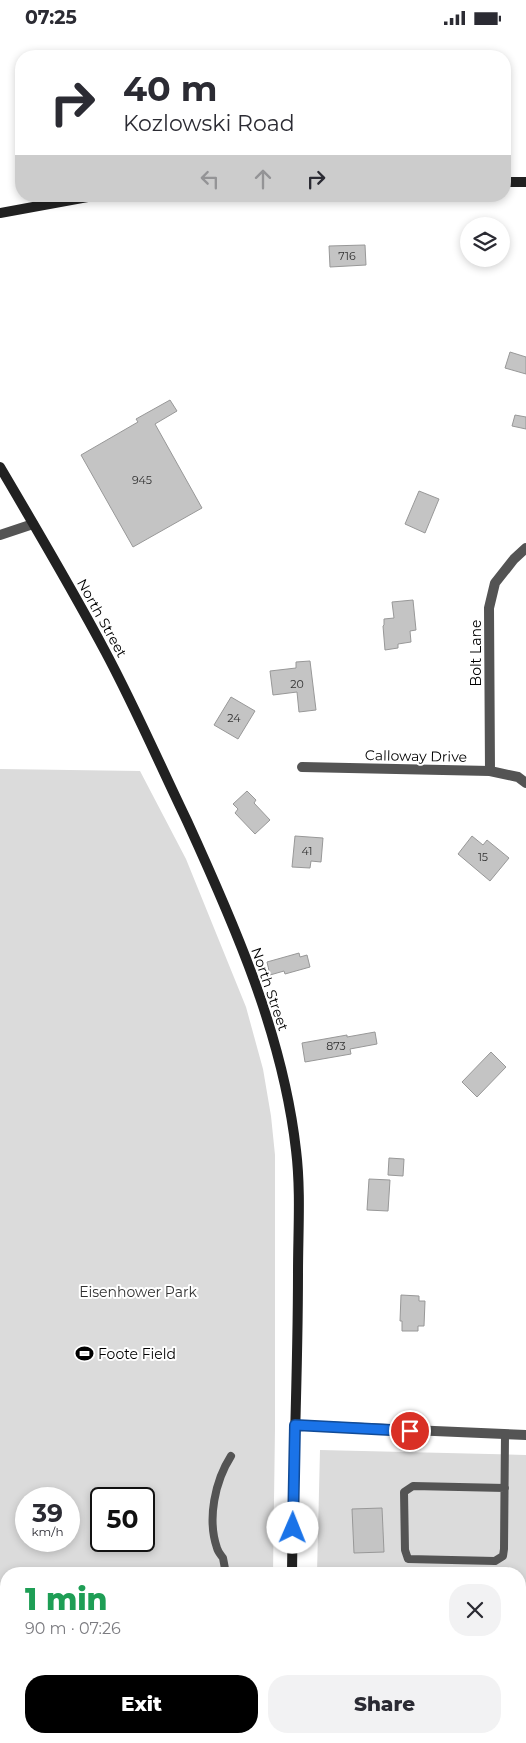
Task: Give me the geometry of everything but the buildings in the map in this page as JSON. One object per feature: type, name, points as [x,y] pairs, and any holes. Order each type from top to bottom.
[{"type":"main road","points":[[511,182],[526,182]]},
{"type":"main road","points":[[0,213],[60,202]]},
{"type":"main road","name":"North Street","points":[[0,467],[106,653],[203,857],[240,943],[278,1056],[292,1123],[298,1177],[298,1314],[292,1567]]},
{"type":"street","points":[[0,535],[34,524]]},
{"type":"street","name":"Bolt Lane","points":[[490,771],[489,608],[495,583],[526,548]]},
{"type":"street","name":"Calloway Drive","points":[[302,767],[490,771],[518,777],[526,783]]},
{"type":"street","points":[[295,1425],[526,1435]]},
{"type":"lane","points":[[505,1435],[505,1488],[504,1549],[500,1559],[495,1561],[408,1559],[405,1550],[404,1493],[408,1489],[413,1486],[505,1488]]},
{"type":"lane","points":[[225,1567],[214,1537],[213,1515],[216,1490],[222,1470],[231,1456]]},
{"type":"green space","name":"Eisenhower Park","points":[[0,769],[140,771],[186,859],[246,1007],[263,1069],[275,1155],[273,1567],[0,1567]]},
{"type":"green space","points":[[320,1450],[526,1455],[526,1567],[317,1567]]},
{"type":"place","name":"Foote Field","points":[[84,1354]]},
{"type":"route","points":[[293,1528],[295,1425],[410,1431]]}]
